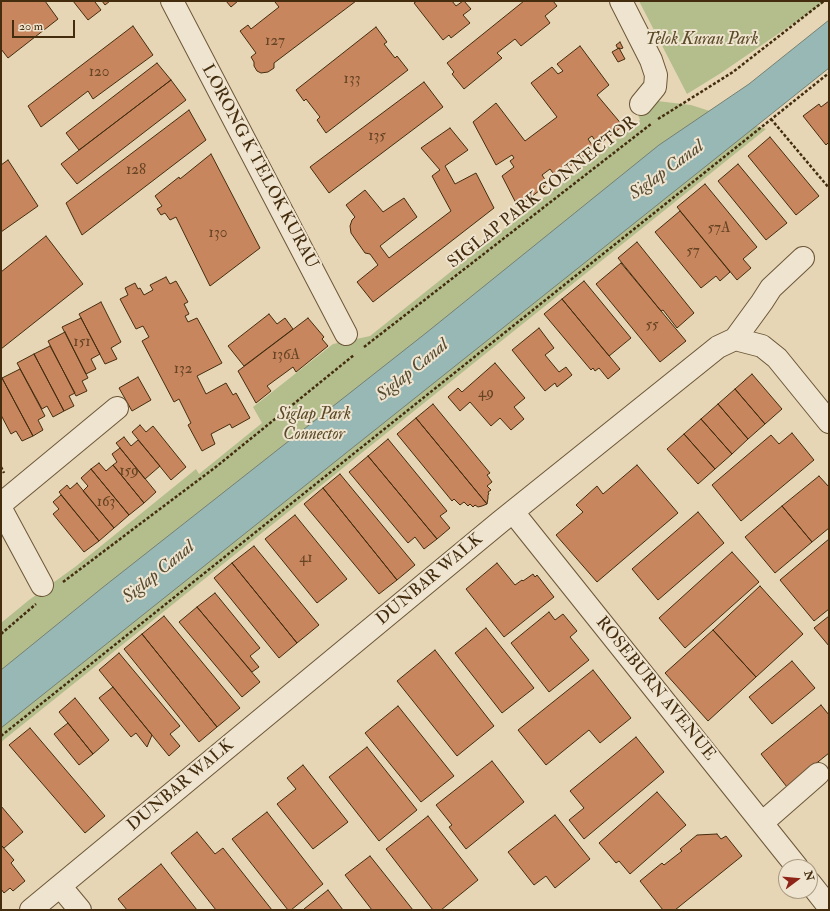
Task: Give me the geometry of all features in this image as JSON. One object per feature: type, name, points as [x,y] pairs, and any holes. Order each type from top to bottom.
[{"type":"street","name":"LORONG K TELOK KURAU","points":[[172,1],[352,343]]},
{"type":"street","points":[[621,1],[651,60],[656,75],[655,87],[641,104]]},
{"type":"street","points":[[803,258],[771,288],[735,339],[762,346],[777,358],[829,422]]},
{"type":"street","name":"DUNBAR WALK","points":[[31,910],[512,512],[718,347],[735,339]]},
{"type":"street","points":[[1,504],[117,408]]},
{"type":"street","points":[[1,509],[47,590]]},
{"type":"street","name":"ROSEBURN AVENUE","points":[[512,512],[791,859]]},
{"type":"street","points":[[762,823],[818,774]]},
{"type":"street","points":[[60,886],[80,910]]},
{"type":"street","points":[[818,893],[829,907]]},
{"type":"path","name":"SIGLAP PARK CONNECTOR","points":[[362,349],[654,122],[733,72],[824,1]]},
{"type":"path","points":[[1,736],[829,73]]},
{"type":"path","points":[[771,119],[829,188]]},
{"type":"path","points":[[1,634],[47,590],[217,466],[352,343]]},
{"type":"green space","name":"Telok Kurau Park","points":[[639,1],[826,1],[721,73],[687,94]]},
{"type":"green space","name":"Siglap Park Connector","points":[[649,100],[691,105],[766,129],[1,742],[1,623],[29,600],[75,567],[196,469],[199,474],[262,423],[253,407],[333,344],[370,336],[640,120],[636,110]]},
{"type":"water","name":"Siglap Canal","points":[[829,20],[829,68],[1,728],[1,670],[102,588],[426,333],[659,145],[749,84]]},
{"type":"building","points":[[1,1],[45,1],[58,19],[8,58],[1,49]]},
{"type":"building","points":[[73,1],[96,1],[95,2],[101,10],[88,20]]},
{"type":"building","points":[[102,1],[110,1],[105,5]]},
{"type":"building","points":[[226,1],[238,1],[231,7]]},
{"type":"building","points":[[356,1],[274,63],[274,68],[268,72],[261,73],[257,71],[251,57],[256,53],[240,31],[248,25],[251,29],[279,7],[275,2]]},
{"type":"building","points":[[417,1],[452,1],[456,6],[464,1],[471,9],[463,15],[470,23],[451,38],[449,35],[443,40],[414,3]]},
{"type":"building","points":[[524,1],[553,1],[557,6],[545,16],[550,23],[521,46],[515,39],[497,53],[502,58],[464,89],[452,74],[454,72],[447,63]]},
{"type":"building","points":[[133,26],[153,55],[93,99],[88,91],[41,127],[28,106]]},
{"type":"building","points":[[376,27],[387,42],[384,44],[395,58],[397,56],[408,70],[326,133],[317,120],[320,117],[306,99],[304,101],[296,90]]},
{"type":"building","points":[[620,42],[623,48],[618,49],[616,45]]},
{"type":"building","points":[[580,46],[609,85],[597,95],[623,126],[598,145],[592,136],[588,139],[594,148],[556,177],[550,169],[542,175],[548,184],[518,207],[502,176],[514,167],[510,161],[514,158],[512,155],[496,165],[473,122],[496,103],[525,141],[557,117],[531,83],[552,67],[558,74],[563,71],[557,64]]},
{"type":"building","points":[[619,48],[625,59],[618,62],[612,52]]},
{"type":"building","points":[[157,63],[171,80],[79,150],[66,133]]},
{"type":"building","points":[[171,80],[186,100],[77,184],[61,164]]},
{"type":"building","points":[[424,82],[443,107],[329,193],[310,167]]},
{"type":"building","points":[[829,101],[829,142],[826,145],[803,116],[819,104],[821,107]]},
{"type":"building","points":[[189,110],[206,140],[82,235],[66,203]]},
{"type":"building","points":[[450,128],[468,150],[445,166],[455,184],[476,173],[494,208],[373,302],[357,282],[378,265],[370,254],[365,253],[351,233],[350,226],[355,217],[346,205],[365,190],[383,212],[404,198],[417,217],[380,246],[389,258],[451,211],[432,176],[440,170],[421,148]]},
{"type":"building","points":[[770,137],[819,196],[796,215],[748,156]]},
{"type":"building","points":[[211,154],[260,248],[210,286],[176,217],[170,220],[165,213],[161,215],[157,209],[162,206],[155,196],[179,177],[180,179]]},
{"type":"building","points":[[8,160],[38,206],[1,232],[1,165]]},
{"type":"building","points":[[738,164],[787,223],[766,240],[718,181]]},
{"type":"building","points":[[705,184],[757,247],[743,259],[751,268],[737,280],[677,207]]},
{"type":"building","points":[[680,211],[730,272],[720,281],[716,276],[701,288],[655,232]]},
{"type":"building","points":[[46,236],[83,284],[1,349],[1,272]]},
{"type":"building","points":[[637,242],[694,313],[677,328],[663,310],[661,311],[618,258]]},
{"type":"building","points":[[621,263],[686,341],[660,362],[596,284]]},
{"type":"building","points":[[166,277],[170,284],[176,281],[188,302],[184,304],[189,314],[185,316],[188,322],[197,318],[222,363],[197,376],[206,394],[226,383],[233,395],[236,393],[250,418],[232,428],[230,424],[211,434],[215,444],[202,451],[188,425],[191,423],[179,399],[174,402],[142,341],[149,337],[143,326],[136,329],[120,299],[128,295],[125,288],[135,283],[144,295],[153,290],[150,285]]},
{"type":"building","points":[[584,281],[631,338],[609,356],[562,299]]},
{"type":"building","points":[[562,299],[620,369],[608,379],[599,368],[595,371],[593,368],[591,370],[544,314]]},
{"type":"building","points":[[101,302],[121,342],[111,348],[117,359],[105,364],[79,314]]},
{"type":"building","points":[[269,314],[277,324],[285,318],[293,329],[244,366],[228,346]]},
{"type":"building","points":[[81,318],[100,354],[91,359],[96,369],[86,374],[62,327]]},
{"type":"building","points":[[308,318],[324,337],[322,339],[328,346],[296,372],[293,367],[267,386],[271,391],[256,403],[238,371]]},
{"type":"building","points":[[539,328],[554,348],[545,355],[559,372],[566,367],[572,375],[557,387],[555,383],[545,391],[512,350]]},
{"type":"building","points":[[65,332],[88,378],[82,381],[87,391],[76,396],[48,341]]},
{"type":"building","points":[[50,346],[75,393],[69,396],[74,406],[64,411],[34,354]]},
{"type":"building","points":[[34,354],[64,411],[53,417],[47,406],[42,409],[17,363]]},
{"type":"building","points":[[495,363],[525,398],[514,407],[524,419],[511,430],[500,418],[491,426],[470,402],[460,411],[448,397],[458,388],[462,392]]},
{"type":"building","points":[[20,369],[45,416],[38,420],[43,430],[33,436],[2,378]]},
{"type":"building","points":[[752,374],[782,409],[765,424],[735,389]]},
{"type":"building","points":[[138,377],[151,400],[132,411],[119,388]]},
{"type":"building","points":[[2,378],[33,436],[22,441],[16,431],[11,434],[1,415]]},
{"type":"building","points":[[735,389],[765,424],[748,439],[718,404]]},
{"type":"building","points":[[433,404],[490,473],[487,475],[492,482],[487,486],[491,490],[488,492],[487,504],[416,418]]},
{"type":"building","points":[[718,404],[748,439],[732,454],[701,419]]},
{"type":"building","points":[[416,418],[487,504],[478,507],[475,505],[473,507],[470,504],[468,506],[464,502],[460,505],[454,499],[452,501],[397,434]]},
{"type":"building","points":[[701,419],[732,454],[715,469],[684,434]]},
{"type":"building","points":[[140,425],[146,432],[153,426],[186,467],[171,480],[132,432]]},
{"type":"building","points":[[792,433],[814,460],[741,521],[712,485],[771,435],[779,444]]},
{"type":"building","points":[[684,434],[715,469],[698,484],[667,449]]},
{"type":"building","points":[[124,437],[131,446],[138,440],[160,466],[145,479],[116,443]]},
{"type":"building","points":[[388,439],[447,511],[440,516],[450,528],[437,539],[368,456]]},
{"type":"building","points":[[120,448],[156,492],[144,503],[113,465],[117,462],[112,454]]},
{"type":"building","points":[[368,456],[437,539],[424,549],[415,537],[408,543],[349,472]]},
{"type":"building","points":[[99,463],[106,471],[113,465],[144,503],[129,515],[91,469]]},
{"type":"building","points":[[637,465],[678,513],[597,582],[556,535],[583,512],[576,505],[597,486],[603,494]]},
{"type":"building","points":[[91,469],[129,515],[114,528],[83,491],[88,486],[81,478]]},
{"type":"building","points":[[340,474],[415,565],[397,580],[323,488]]},
{"type":"building","points":[[819,476],[829,487],[829,528],[812,542],[782,506]]},
{"type":"building","points":[[77,483],[114,528],[99,541],[59,492],[67,485],[70,489]]},
{"type":"building","points":[[323,488],[397,580],[379,594],[304,504]]},
{"type":"building","points":[[61,495],[99,541],[84,552],[53,514],[59,509],[53,502]]},
{"type":"building","points":[[782,506],[812,542],[775,573],[745,537]]},
{"type":"building","points":[[698,512],[724,543],[658,600],[632,569]]},
{"type":"building","points":[[295,515],[347,579],[317,603],[265,539]]},
{"type":"building","points":[[829,539],[829,609],[814,621],[780,580]]},
{"type":"building","points":[[254,546],[319,625],[297,643],[232,563]]},
{"type":"building","points":[[732,552],[759,582],[685,648],[659,618]]},
{"type":"building","points":[[232,563],[297,643],[279,658],[214,578]]},
{"type":"building","points":[[497,563],[515,585],[533,574],[535,577],[537,575],[554,597],[504,637],[466,589]]},
{"type":"building","points":[[760,586],[803,634],[756,677],[713,630]]},
{"type":"building","points":[[215,593],[260,648],[250,656],[259,667],[252,672],[197,607]]},
{"type":"building","points":[[197,607],[260,682],[242,697],[179,622]]},
{"type":"building","points":[[549,612],[555,620],[563,614],[577,631],[570,637],[589,660],[549,692],[511,643]]},
{"type":"building","points":[[164,616],[240,708],[217,727],[142,634]]},
{"type":"building","points":[[829,616],[829,646],[814,628]]},
{"type":"building","points":[[486,628],[534,688],[502,713],[455,653]]},
{"type":"building","points":[[713,630],[756,677],[708,721],[665,673]]},
{"type":"building","points":[[142,634],[217,727],[199,742],[124,649]]},
{"type":"building","points":[[435,650],[494,726],[457,756],[397,681]]},
{"type":"building","points":[[119,653],[180,726],[170,734],[180,746],[169,756],[99,670]]},
{"type":"building","points":[[792,661],[815,688],[772,724],[749,697]]},
{"type":"building","points":[[593,670],[631,718],[600,743],[589,730],[546,765],[518,730]]},
{"type":"building","points":[[113,687],[152,735],[147,747],[136,733],[131,737],[99,698]]},
{"type":"building","points":[[75,698],[109,740],[93,754],[59,712]]},
{"type":"building","points":[[821,705],[829,715],[829,753],[787,787],[761,754]]},
{"type":"building","points":[[398,706],[454,776],[421,802],[365,733]]},
{"type":"building","points":[[68,723],[93,754],[79,765],[54,734]]},
{"type":"building","points":[[30,728],[105,816],[85,833],[9,745]]},
{"type":"building","points":[[636,737],[664,772],[584,839],[569,820],[584,808],[570,791]]},
{"type":"building","points":[[367,747],[417,810],[379,841],[329,777]]},
{"type":"building","points":[[492,761],[524,802],[466,849],[449,827],[452,825],[436,805]]},
{"type":"building","points":[[303,765],[348,822],[313,849],[277,804],[296,789],[287,778]]},
{"type":"building","points":[[657,792],[686,825],[630,874],[619,861],[616,863],[599,843]]},
{"type":"building","points":[[1,806],[23,832],[4,848],[1,845]]},
{"type":"building","points":[[267,812],[323,884],[291,910],[288,910],[232,839]]},
{"type":"building","points":[[555,815],[590,859],[555,888],[546,876],[534,885],[508,852]]},
{"type":"building","points":[[428,816],[478,880],[441,910],[433,910],[386,849]]},
{"type":"building","points":[[197,832],[215,854],[223,848],[272,910],[216,910],[171,853]]},
{"type":"building","points":[[717,834],[721,839],[726,836],[742,856],[675,910],[663,910],[640,881],[662,863],[664,865],[682,851],[680,849],[697,835]]},
{"type":"building","points":[[1,845],[14,860],[11,863],[25,881],[13,891],[10,888],[4,893],[1,889]]},
{"type":"building","points":[[370,856],[413,910],[372,910],[345,875]]},
{"type":"building","points":[[161,864],[197,910],[127,910],[118,899]]},
{"type":"building","points":[[328,890],[343,910],[304,909]]}]
